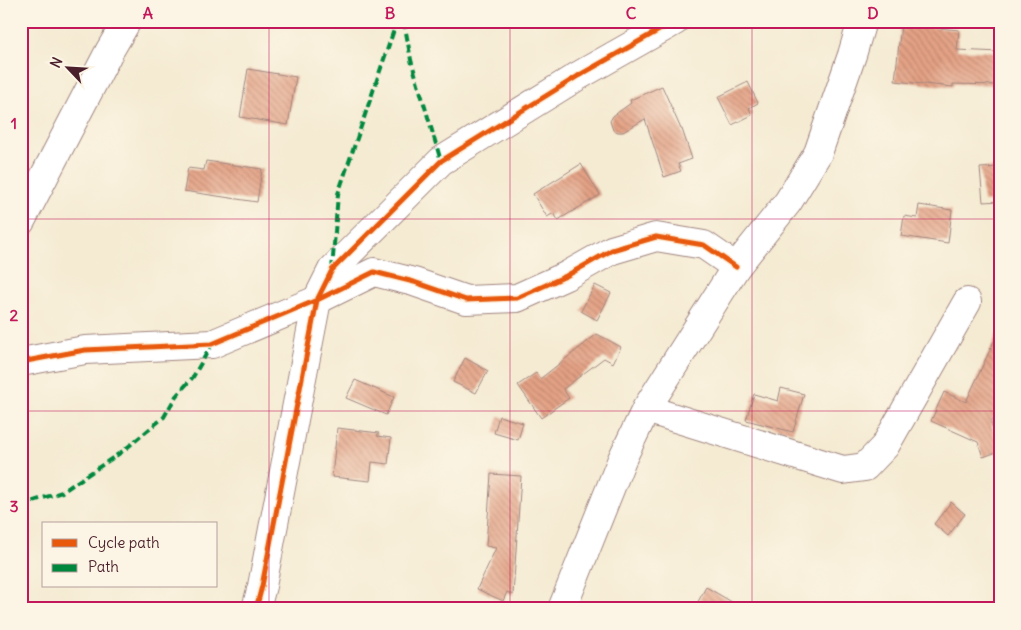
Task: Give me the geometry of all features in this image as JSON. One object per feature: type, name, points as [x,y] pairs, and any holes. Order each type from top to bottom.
[{"type":"street","points":[[21,221],[127,21]]},
{"type":"street","points":[[256,609],[317,300],[332,270],[441,161],[578,76],[675,21]]},
{"type":"street","points":[[562,609],[622,459],[646,409],[736,267],[788,202],[818,153],[862,21]]},
{"type":"street","points":[[21,362],[85,350],[212,344],[317,300],[374,272],[414,282],[466,300],[517,298],[566,276],[612,250],[656,237],[704,245],[736,267]]},
{"type":"street","points":[[646,409],[843,470],[865,467],[885,446],[967,302]]},
{"type":"building","points":[[901,24],[959,30],[957,50],[1000,52],[1000,85],[953,84],[953,87],[895,81]]},
{"type":"building","points":[[248,69],[296,77],[288,125],[240,117]]},
{"type":"building","points":[[748,82],[758,103],[749,108],[752,115],[732,125],[718,97]]},
{"type":"building","points":[[662,86],[682,129],[692,159],[678,164],[681,171],[664,177],[645,119],[623,132],[613,130],[610,121],[613,116],[631,103],[630,100]]},
{"type":"building","points":[[206,161],[262,169],[257,202],[184,191],[188,168],[204,170]]},
{"type":"building","points":[[581,164],[600,195],[558,220],[554,213],[547,217],[533,194]]},
{"type":"building","points":[[1000,167],[1000,201],[983,202],[980,168]]},
{"type":"building","points":[[919,205],[952,210],[948,243],[901,236],[904,216],[917,218]]},
{"type":"building","points":[[595,285],[611,293],[597,320],[581,311]]},
{"type":"building","points":[[1000,328],[1000,402],[991,423],[1000,451],[983,457],[978,442],[931,421],[944,392],[966,402]]},
{"type":"building","points":[[597,334],[621,347],[613,363],[604,358],[563,389],[569,398],[541,418],[518,385],[536,373],[540,379]]},
{"type":"building","points":[[465,358],[488,371],[476,393],[453,382]]},
{"type":"building","points":[[355,380],[394,397],[386,415],[346,398]]},
{"type":"building","points":[[781,388],[804,394],[793,432],[746,420],[754,394],[778,401]]},
{"type":"building","points":[[499,416],[523,423],[518,440],[494,433]]},
{"type":"building","points":[[337,428],[379,433],[377,436],[391,438],[388,464],[372,462],[370,481],[332,477]]},
{"type":"building","points":[[491,474],[521,476],[513,595],[507,592],[503,601],[477,589],[496,548],[486,546]]},
{"type":"building","points":[[951,502],[965,514],[948,536],[934,524]]},
{"type":"building","points":[[706,587],[744,609],[694,609]]},
{"type":"marked path","points":[[332,270],[338,194],[397,21]]},
{"type":"marked path","points":[[404,21],[411,60],[441,161]]},
{"type":"marked path","points":[[21,505],[62,492],[123,451],[164,417],[176,396],[193,377],[212,344]]},
{"type":"cycle path","points":[[256,609],[317,300],[332,270],[441,161],[578,76],[675,21]]},
{"type":"cycle path","points":[[21,362],[85,350],[212,344],[317,300],[374,272],[414,282],[466,300],[517,298],[566,276],[612,250],[656,237],[704,245],[736,267]]}]
